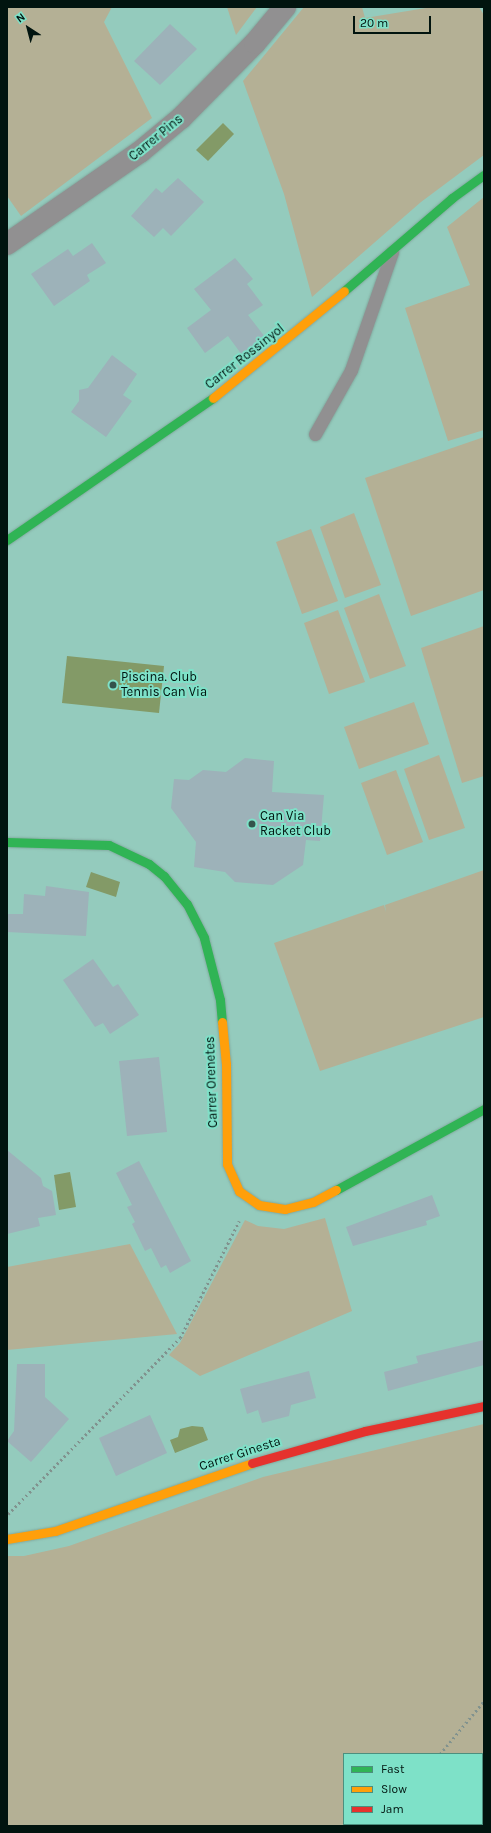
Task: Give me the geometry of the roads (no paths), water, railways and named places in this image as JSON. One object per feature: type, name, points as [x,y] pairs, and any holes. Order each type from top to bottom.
[{"type":"street","name":"Carrer Pins","points":[[7,244],[140,152],[181,118],[256,43],[285,7]]},
{"type":"street","name":"Carrer Rossinyol","points":[[7,540],[157,439],[246,374],[392,252],[452,198],[484,175]]},
{"type":"street","name":"Carrer Orenetes","points":[[7,842],[109,845],[149,864],[164,876],[187,904],[204,938],[220,1000],[226,1064],[228,1164],[239,1191],[259,1205],[285,1209],[313,1202],[484,1109]]},
{"type":"street","name":"Carrer Ginesta","points":[[7,1539],[55,1531],[267,1458],[365,1431],[484,1406]]},
{"type":"lane","points":[[315,434],[351,370],[392,252]]},
{"type":"place","name":"Piscina. Club Tennis Can Via","points":[[113,685]]},
{"type":"place","name":"Can Via Racket Club","points":[[252,824]]}]
